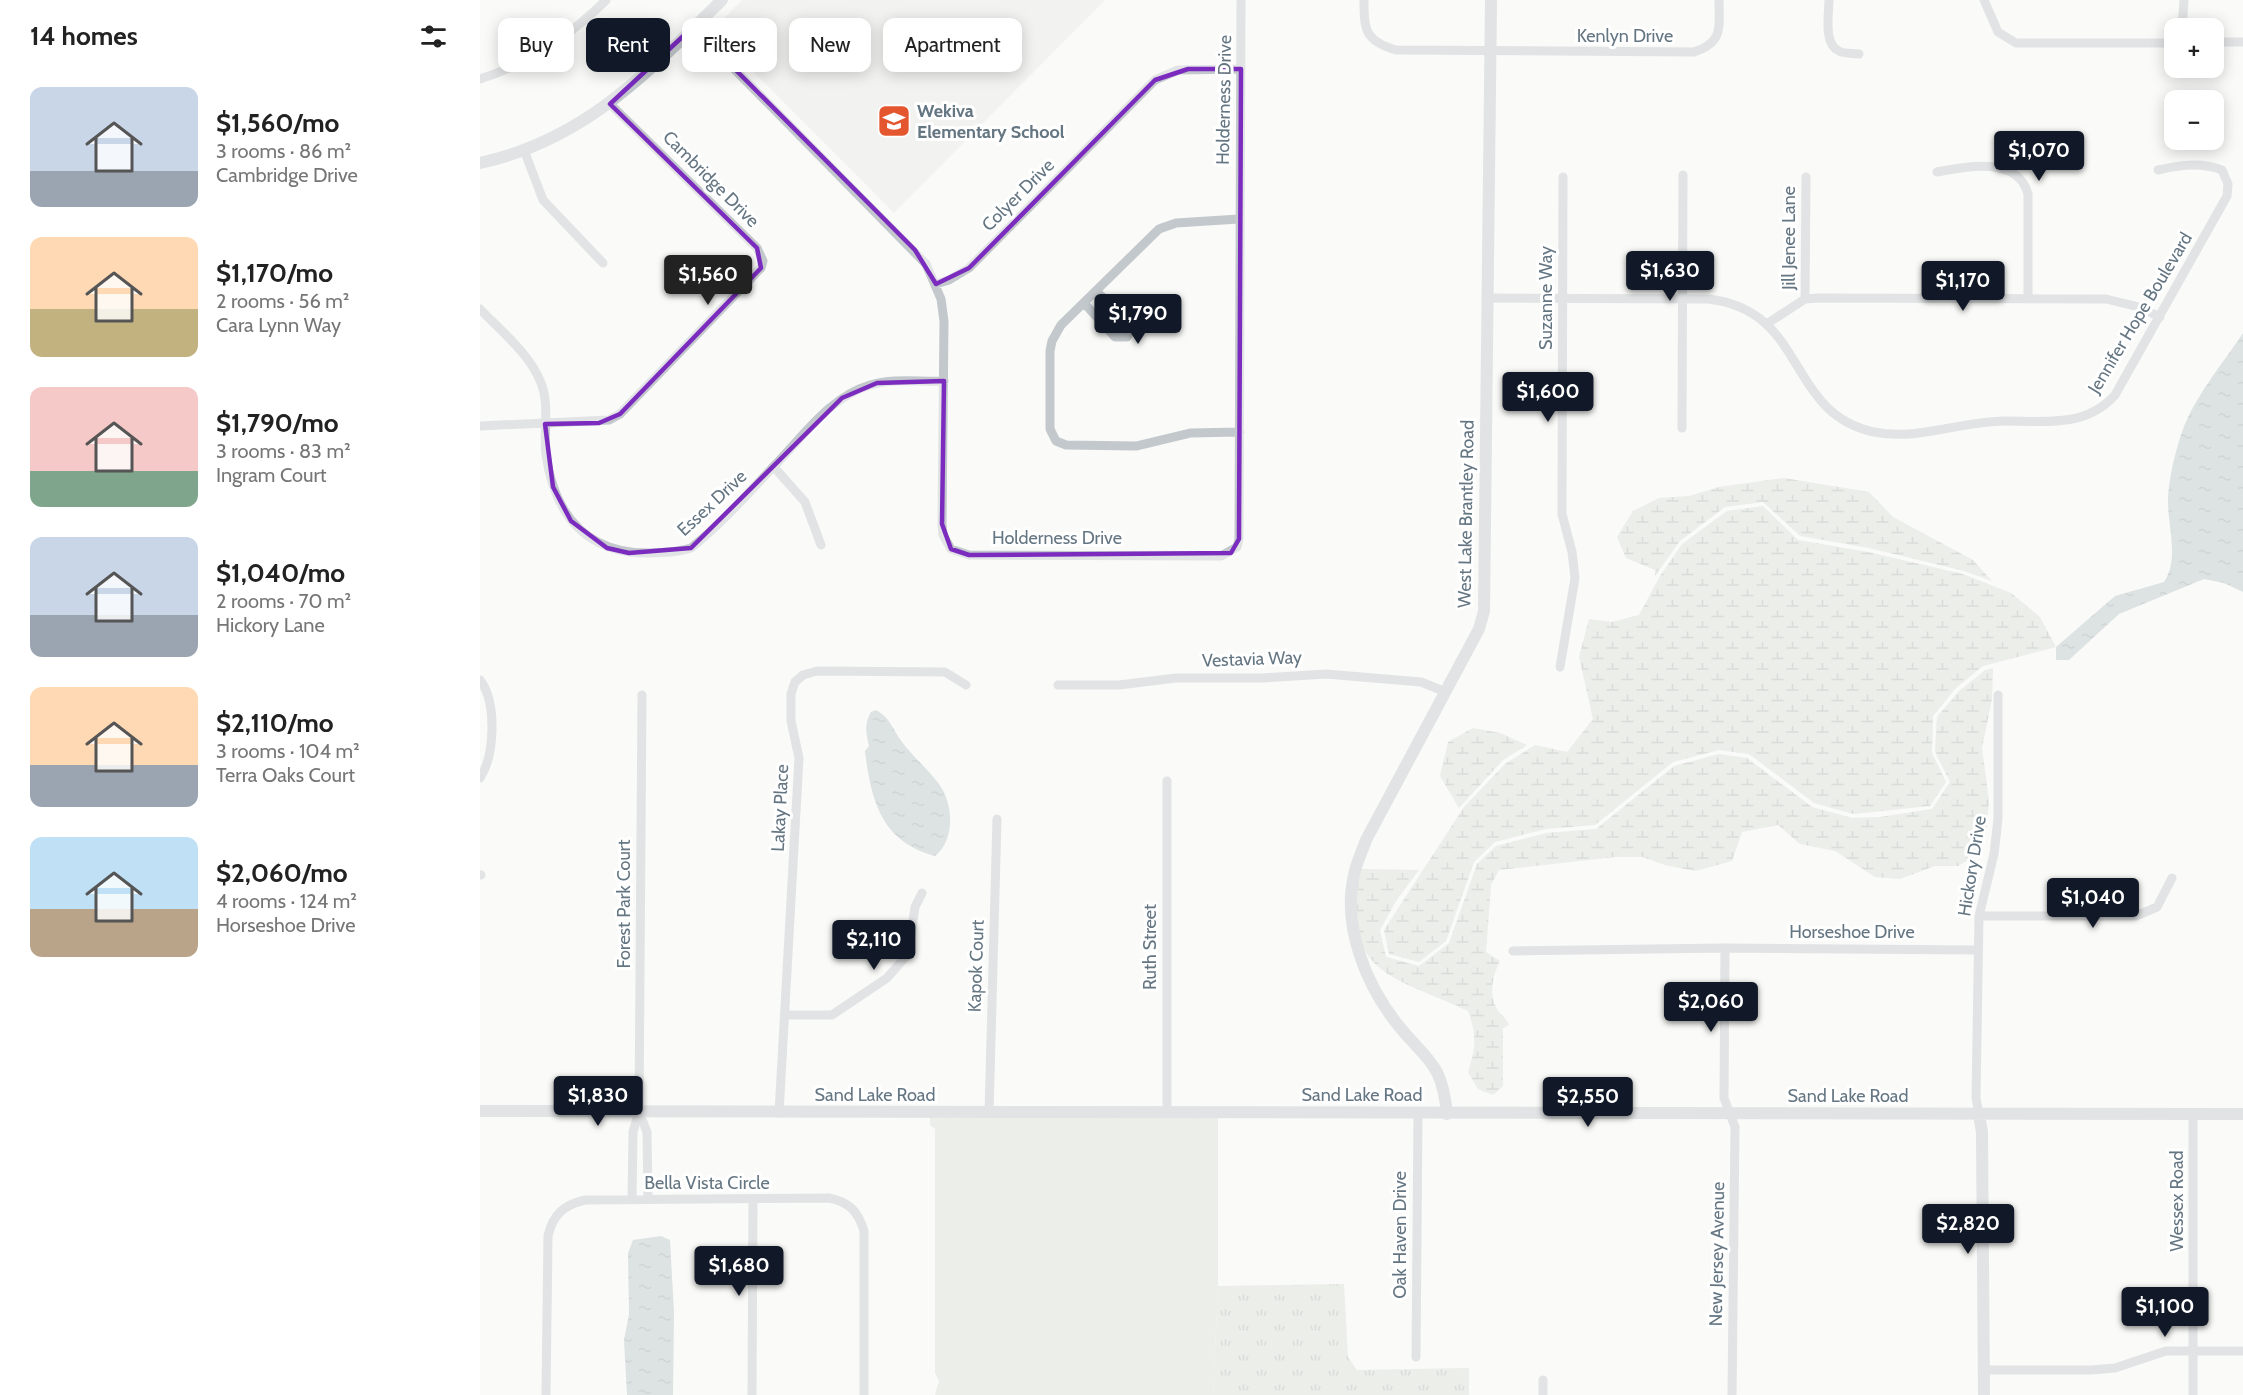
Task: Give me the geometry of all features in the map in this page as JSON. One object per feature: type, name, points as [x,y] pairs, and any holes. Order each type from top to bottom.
[{"type":"street","points":[[480,79],[514,66],[546,48],[580,25],[606,0]]},
{"type":"street","points":[[703,18],[722,0]]},
{"type":"street","name":"Holderness Drive","points":[[738,72],[915,250],[936,284],[944,321],[943,535],[951,549],[957,553],[1221,556],[1231,553],[1237,547],[1239,539],[1241,0]]},
{"type":"street","points":[[1364,0],[1366,32],[1373,41],[1385,47],[1396,50],[1491,48]]},
{"type":"street","name":"West Lake Brantley Road","points":[[1447,1114],[1445,1087],[1440,1073],[1392,1017],[1370,978],[1357,944],[1352,910],[1353,876],[1366,840],[1479,629],[1484,611],[1491,0]]},
{"type":"street","name":"Kenlyn Drive","points":[[1491,48],[1545,53],[1694,52],[1713,44],[1717,37],[1719,0]]},
{"type":"street","points":[[1829,0],[1828,32],[1834,47],[1839,52],[1858,54]]},
{"type":"street","points":[[1984,0],[1998,32],[2016,43],[2164,42]]},
{"type":"street","points":[[2183,18],[2184,0]]},
{"type":"street","points":[[480,163],[524,150],[565,131],[610,104],[651,69],[682,38]]},
{"type":"street","points":[[2224,42],[2243,42]]},
{"type":"street","name":"Colyer Drive","points":[[936,284],[949,280],[969,268],[1155,80],[1178,70],[1241,69]]},
{"type":"street","name":"Cambridge Drive","points":[[480,426],[599,423],[620,414],[758,274],[763,261],[758,248],[610,104]]},
{"type":"street","points":[[524,150],[543,200],[603,263]]},
{"type":"street","name":"Jennifer Hope Boulevard","points":[[1486,298],[1683,299],[1726,301],[1741,306],[1768,323],[1782,341],[1816,397],[1830,411],[1872,432],[1915,435],[1983,421],[2079,419],[2104,407],[2115,395],[2227,196],[2228,184],[2222,170],[2209,165],[2181,165],[2158,170]]},
{"type":"street","points":[[1937,172],[1957,168],[2001,167],[2019,175],[2028,194],[2028,298]]},
{"type":"street","points":[[1682,428],[1683,176]]},
{"type":"street","name":"Suzanne Way","points":[[1560,667],[1575,578],[1574,562],[1562,514],[1563,177]]},
{"type":"street","name":"Jill Jenee Lane","points":[[1805,299],[1806,177]]},
{"type":"street","points":[[1239,219],[1176,223],[1159,228],[1061,326],[1052,341],[1050,429],[1056,441],[1066,446],[1136,446],[1190,432],[1240,432]]},
{"type":"street","points":[[1084,303],[1115,336],[1127,337],[1132,328],[1128,320],[1096,291]]},
{"type":"street","points":[[1768,323],[1805,299],[2106,299],[2139,307],[2160,317]]},
{"type":"street","name":"Essex Drive","points":[[480,309],[535,370],[545,396],[549,467],[561,505],[571,521],[589,537],[607,548],[629,553],[678,552],[691,548],[774,467],[814,422],[842,398],[857,390],[889,382],[944,381]]},
{"type":"street","points":[[774,467],[805,502],[821,546]]},
{"type":"street","name":"Lakay Place","points":[[779,1113],[787,1015],[791,875],[796,842],[799,758],[791,721],[791,694],[795,682],[803,675],[817,671],[945,672],[966,685]]},
{"type":"street","name":"Vestavia Way","points":[[1058,685],[1119,685],[1176,678],[1262,678],[1326,674],[1416,682],[1446,692]]},
{"type":"street","points":[[480,680],[490,701],[491,753],[487,767],[480,778]]},
{"type":"street","name":"Forest Park Court","points":[[639,1112],[642,696]]},
{"type":"street","name":"Hickory Drive","points":[[1979,1114],[1976,1098],[1979,916],[1994,854],[1998,819],[1998,696]]},
{"type":"street","name":"Ruth Street","points":[[1167,781],[1167,1113]]},
{"type":"street","name":"Kapok Court","points":[[988,1113],[997,819]]},
{"type":"street","points":[[1979,916],[2136,916],[2157,907],[2172,878]]},
{"type":"street","points":[[787,1015],[832,1015],[887,978],[908,954],[915,907],[922,893]]},
{"type":"street","points":[[1725,948],[1724,1098],[1730,1113]]},
{"type":"street","name":"Horseshoe Drive","points":[[1513,951],[1725,948],[1978,950]]},
{"type":"street","name":"Sand Lake Road","points":[[480,1111],[2243,1114]]},
{"type":"street","points":[[639,1112],[647,1132],[648,1199]]},
{"type":"street","points":[[632,1200],[633,1132],[639,1112]]},
{"type":"street","name":"New Jersey Avenue","points":[[1730,1113],[1735,1127],[1732,1395]]},
{"type":"street","name":"Oak Haven Drive","points":[[1416,1357],[1418,1114]]},
{"type":"street","points":[[1979,1114],[1984,1395]]},
{"type":"street","name":"Wessex Road","points":[[2193,1114],[2193,1395]]},
{"type":"street","points":[[633,1163],[647,1163]]},
{"type":"street","name":"Bella Vista Circle","points":[[546,1395],[548,1236],[551,1223],[558,1212],[569,1204],[585,1200],[648,1199],[841,1200],[854,1208],[864,1231],[864,1395]]},
{"type":"street","points":[[752,1395],[753,1199]]},
{"type":"street","points":[[1984,1370],[2091,1370],[2115,1368],[2166,1351],[2243,1351]]},
{"type":"street","points":[[1543,1380],[1543,1395]]},
{"type":"highlighted area","points":[[693,27],[915,250],[936,284],[969,268],[1155,80],[1188,69],[1241,69],[1239,539],[1231,553],[969,555],[951,549],[942,524],[944,381],[877,383],[842,398],[691,548],[629,553],[607,548],[571,521],[553,487],[545,424],[599,423],[620,414],[761,268],[757,248],[610,104]]},
{"type":"shaded area","name":"Wekiva Elementary School","points":[[742,0],[1105,0],[894,213],[754,72],[777,72],[777,18],[724,18]]},
{"type":"green space","points":[[1784,478],[1869,492],[1893,517],[1973,560],[1992,581],[1964,571],[1869,548],[1800,536],[1763,502],[1725,507],[1680,541],[1655,576],[1655,570],[1626,558],[1617,537],[1633,511],[1659,498],[1689,496],[1719,487]]},
{"type":"green space","points":[[1763,506],[1798,540],[1868,552],[1963,574],[2011,593],[2040,617],[2056,647],[1983,666],[1956,688],[1933,716],[1932,753],[1946,782],[1930,806],[1853,814],[1814,803],[1749,754],[1719,750],[1673,762],[1595,825],[1546,829],[1495,842],[1474,862],[1446,941],[1419,962],[1389,954],[1384,930],[1464,807],[1505,764],[1535,745],[1567,752],[1593,719],[1579,657],[1589,619],[1612,622],[1639,615],[1660,576],[1682,544],[1727,511]]},
{"type":"green space","points":[[1993,668],[1992,699],[1982,748],[1989,801],[1986,835],[1974,857],[1958,866],[1935,866],[1900,879],[1875,877],[1835,851],[1800,844],[1778,825],[1742,832],[1732,861],[1695,871],[1665,865],[1643,857],[1615,857],[1499,870],[1491,885],[1486,952],[1500,961],[1495,972],[1492,991],[1497,1009],[1509,1025],[1503,1028],[1503,1086],[1493,1095],[1478,1089],[1468,1072],[1474,1041],[1468,1011],[1395,978],[1377,966],[1365,951],[1358,930],[1356,904],[1361,869],[1419,870],[1396,901],[1380,930],[1386,957],[1419,966],[1449,943],[1477,864],[1496,846],[1546,833],[1596,829],[1674,766],[1719,754],[1747,758],[1812,807],[1853,818],[1880,817],[1932,809],[1950,782],[1935,752],[1937,717],[1958,692],[1985,670]]},
{"type":"green space","points":[[1473,728],[1500,733],[1527,745],[1503,760],[1459,808],[1440,776],[1448,742]]},
{"type":"green space","points":[[930,1118],[1218,1118],[1218,1285],[1213,1395],[935,1395],[939,1381],[935,1373],[935,1129],[930,1125]]},
{"type":"green space","points":[[1344,1284],[1348,1357],[1357,1370],[1469,1368],[1469,1395],[1213,1395],[1218,1286]]},
{"type":"water","points":[[2243,333],[2243,592],[2224,583],[2204,579],[2119,614],[2069,660],[2056,660],[2056,647],[2115,596],[2164,582],[2169,573],[2172,552],[2168,498],[2179,442],[2186,421],[2200,395]]},
{"type":"water","points":[[876,710],[888,720],[902,742],[944,792],[950,812],[949,832],[942,849],[935,856],[902,841],[882,817],[871,786],[865,751],[869,746],[866,733],[867,721],[871,712]]},
{"type":"water","points":[[661,1236],[670,1240],[674,1312],[673,1395],[627,1395],[624,1340],[629,1314],[628,1253],[633,1240]]},
{"type":"place","name":"Wekiva Elementary School","points":[[894,121]]}]
